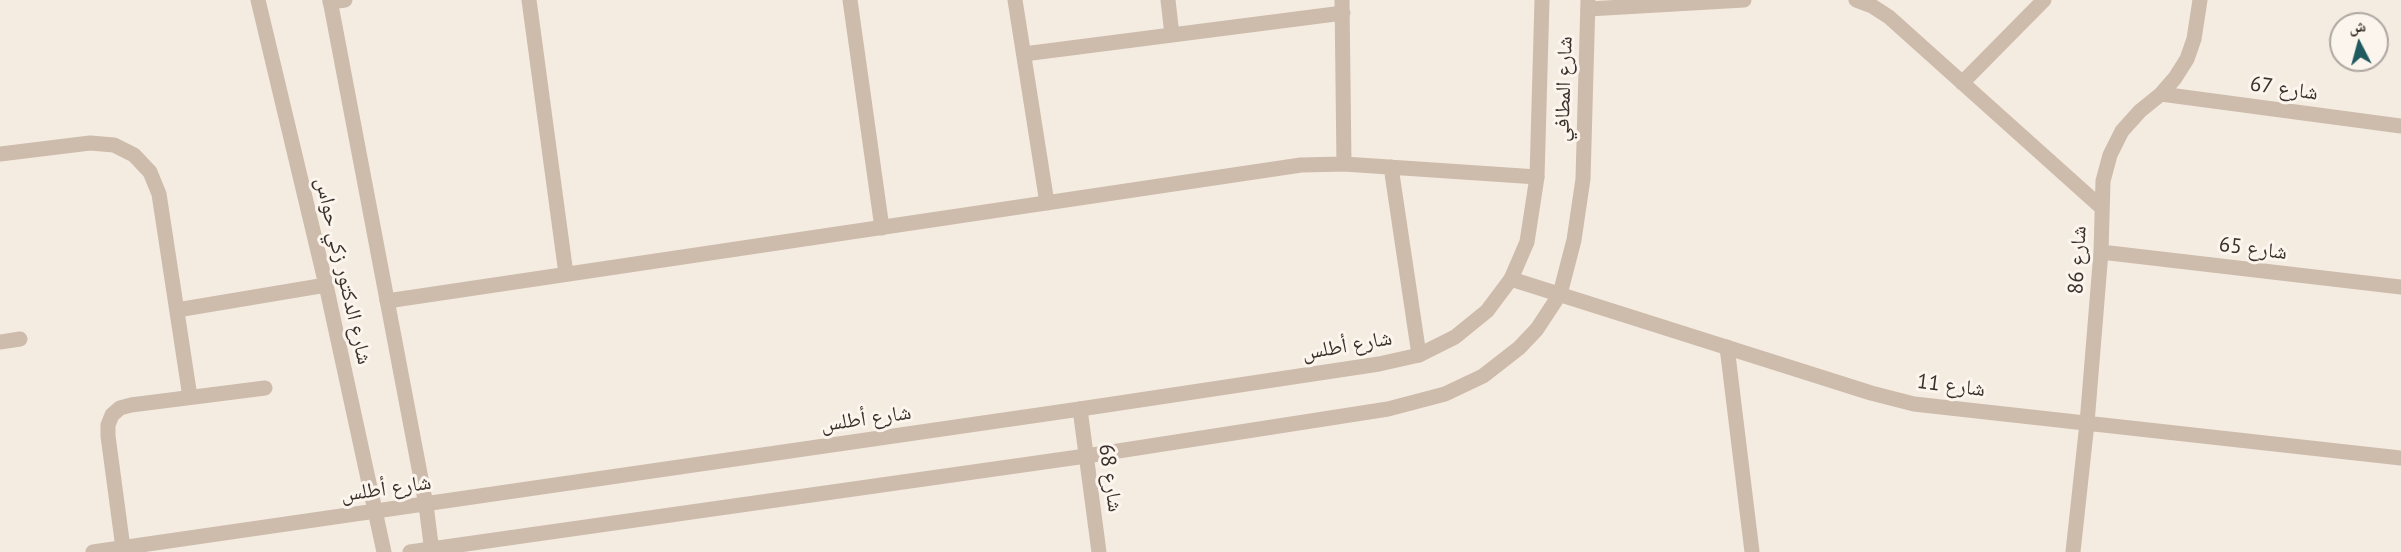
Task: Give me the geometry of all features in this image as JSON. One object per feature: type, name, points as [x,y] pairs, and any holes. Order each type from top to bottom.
[{"type":"street","name":"شارع الدكتور زكي حواس","points":[[258,0],[326,285],[384,552]]},
{"type":"street","points":[[529,0],[566,274]]},
{"type":"street","points":[[850,0],[882,228]]},
{"type":"street","points":[[1015,0],[1047,203]]},
{"type":"street","points":[[1168,0],[1172,35]]},
{"type":"street","name":"شارع المطافي","points":[[1537,177],[1542,0]]},
{"type":"street","points":[[1588,5],[1744,0]]},
{"type":"street","points":[[1856,0],[1890,17],[2102,208]]},
{"type":"street","points":[[1962,83],[2044,0]]},
{"type":"street","name":"شارع 86","points":[[2073,552],[2087,423],[2101,252],[2103,181],[2110,155],[2122,131],[2140,111],[2161,94],[2187,59],[2194,39],[2200,0]]},
{"type":"street","name":"شارع الدكتور زكي حواس","points":[[335,1],[433,550]]},
{"type":"street","name":"شارع المطافي","points":[[1560,294],[1574,240],[1582,179],[1588,5]]},
{"type":"street","points":[[1024,54],[1172,35],[1343,7],[1344,164]]},
{"type":"street","name":"شارع 67","points":[[2161,94],[2401,126]]},
{"type":"street","points":[[0,154],[90,143],[114,145],[134,155],[150,172],[159,194],[190,397]]},
{"type":"street","points":[[387,301],[1301,165],[1344,164],[1537,177]]},
{"type":"street","points":[[1391,167],[1419,355]]},
{"type":"street","name":"شارع أطلس","points":[[93,552],[1080,409],[1379,364],[1419,355],[1455,337],[1479,318],[1511,279],[1527,242],[1537,177]]},
{"type":"street","name":"شارع 65","points":[[2101,252],[2401,287]]},
{"type":"street","name":"شارع 11","points":[[1511,279],[1871,393],[1914,404],[2401,458]]},
{"type":"street","points":[[177,310],[326,285]]},
{"type":"street","points":[[410,552],[1086,456],[1388,409],[1445,394],[1483,376],[1519,348],[1537,329],[1560,294]]},
{"type":"street","points":[[0,342],[20,339]]},
{"type":"street","points":[[1727,347],[1752,552]]},
{"type":"street","points":[[123,548],[108,436],[108,425],[112,415],[120,408],[131,405],[265,388]]},
{"type":"street","name":"شارع 68","points":[[1080,409],[1099,552]]}]
